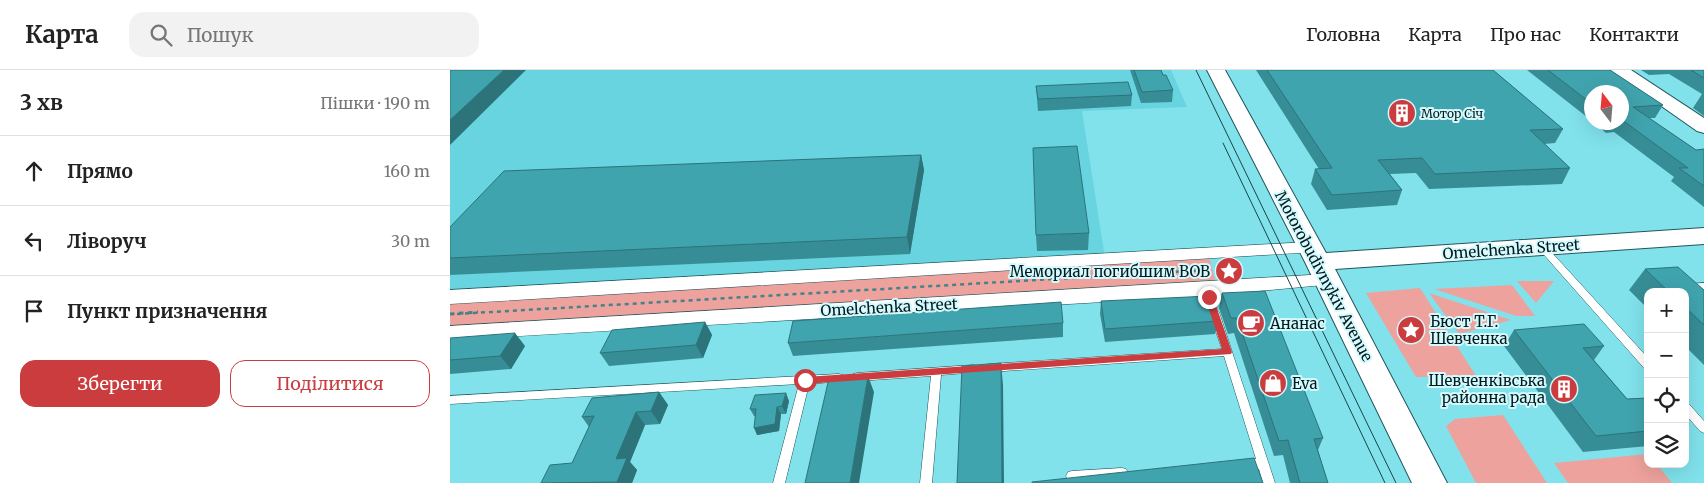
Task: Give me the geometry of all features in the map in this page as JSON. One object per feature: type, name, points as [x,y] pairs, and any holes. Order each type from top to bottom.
[{"type":"main road","name":"Motorobudivnykiv Avenue","points":[[1216,70],[1318,263],[1430,483]]},
{"type":"main road","points":[[1620,70],[1704,127]]},
{"type":"main road","name":"Omelchenka Street","points":[[1318,263],[1704,236]]},
{"type":"street","name":"Omelchenka Street","points":[[450,333],[1209,290],[1318,263]]},
{"type":"street","name":"Omelchenka Street","points":[[450,297],[1318,263]]},
{"type":"lane","points":[[1541,246],[1644,361]]},
{"type":"lane","points":[[1704,286],[1690,287],[1704,300]]},
{"type":"lane","points":[[1209,290],[1269,483]]},
{"type":"lane","points":[[450,400],[936,372],[1228,352]]},
{"type":"lane","points":[[926,483],[936,372]]},
{"type":"lane","points":[[779,483],[805,380]]},
{"type":"lane","points":[[1689,411],[1704,428]]},
{"type":"lane","points":[[1234,466],[1263,464]]},
{"type":"lane","points":[[1072,476],[1130,472]]},
{"type":"path","points":[[450,314],[1209,290]]},
{"type":"shaded area","points":[[450,70],[1171,70],[1187,107],[1082,111],[1105,258],[450,294]]},
{"type":"shaded area","points":[[1209,257],[1216,284],[450,328],[450,302]]},
{"type":"shaded area","points":[[1517,281],[1554,281],[1536,303]]},
{"type":"shaded area","points":[[1512,285],[1535,316],[1516,316],[1434,289]]},
{"type":"shaded area","points":[[1420,288],[1476,376],[1416,377],[1366,293]]},
{"type":"shaded area","points":[[1429,293],[1511,320],[1459,334]]},
{"type":"shaded area","points":[[1503,415],[1547,483],[1476,483],[1446,426],[1455,419]]},
{"type":"shaded area","points":[[1644,454],[1644,468],[1660,468],[1672,483],[1568,483],[1554,463]]},
{"type":"building","points":[[450,70],[504,70],[450,120]]},
{"type":"building","points":[[1134,70],[1161,70],[1163,75],[1166,75],[1173,90],[1142,92]]},
{"type":"building","name":"Мотор Січ","points":[[1267,70],[1493,70],[1563,129],[1530,130],[1570,168],[1435,174],[1422,158],[1378,160],[1402,190],[1332,195],[1315,169],[1332,168]]},
{"type":"building","points":[[1548,70],[1610,70],[1663,105],[1633,107],[1696,150],[1704,149],[1704,186],[1679,168],[1688,168],[1629,125],[1629,85],[1584,85],[1584,98]]},
{"type":"building","points":[[1691,70],[1704,70],[1704,78]]},
{"type":"building","points":[[1128,82],[1132,95],[1038,99],[1036,86]]},
{"type":"building","points":[[1077,146],[1089,233],[1036,235],[1033,148]]},
{"type":"building","points":[[921,155],[907,237],[450,258],[450,227],[504,171]]},
{"type":"building","points":[[1678,267],[1704,290],[1704,325],[1689,311],[1689,288],[1665,288],[1645,269]]},
{"type":"building","points":[[1265,291],[1323,438],[1314,439],[1328,483],[1300,483],[1288,440],[1279,441],[1237,318],[1231,318],[1222,293]]},
{"type":"building","points":[[1210,296],[1218,321],[1105,329],[1101,301]]},
{"type":"building","points":[[1061,302],[1063,323],[788,343],[793,321]]},
{"type":"building","points":[[705,322],[696,345],[600,353],[612,330]]},
{"type":"building","points":[[1584,324],[1604,346],[1583,348],[1627,399],[1644,398],[1644,431],[1596,436],[1514,330]]},
{"type":"building","points":[[515,333],[500,356],[450,360],[450,338]]},
{"type":"building","points":[[1001,363],[1002,483],[957,483],[962,366]]},
{"type":"building","points":[[868,376],[850,483],[805,483],[829,378]]},
{"type":"building","points":[[659,392],[651,411],[636,412],[616,459],[627,458],[617,482],[541,483],[550,465],[572,463],[594,416],[582,417],[592,398]]},
{"type":"building","points":[[786,393],[782,406],[777,407],[775,424],[754,428],[756,409],[750,409],[755,395]]},
{"type":"building","points":[[1254,458],[1263,483],[1032,483],[1032,482]]},
{"type":"tram line","points":[[1196,70],[1396,483]]},
{"type":"tram line","points":[[1223,143],[1385,483]]},
{"type":"place","name":"Мотор Січ","points":[[1402,113]]},
{"type":"place","name":"Мемориал погибшим ВОВ","points":[[1229,271]]},
{"type":"place","name":"Ананас","points":[[1251,323]]},
{"type":"place","name":"Бюст Т.Г. Шевченка","points":[[1411,330]]},
{"type":"place","name":"Eva","points":[[1273,383]]},
{"type":"place","name":"Шевченківська районна рада","points":[[1564,389]]},
{"type":"route","points":[[805,380],[1228,352],[1209,297]]}]
